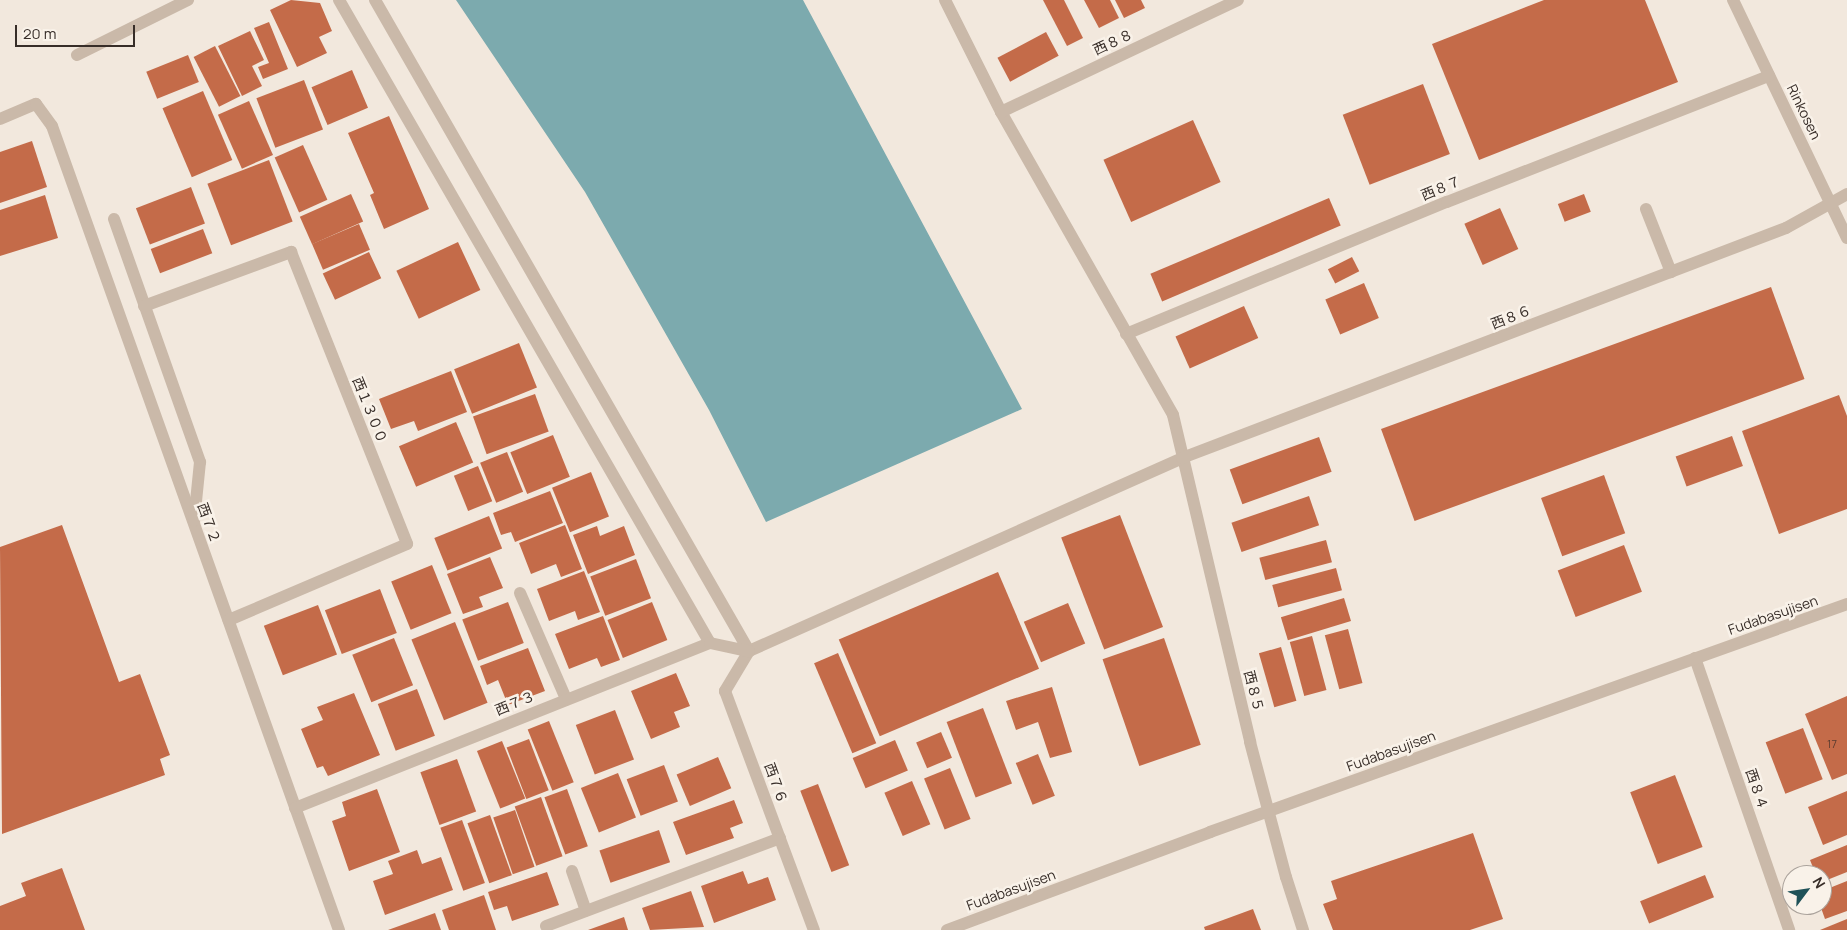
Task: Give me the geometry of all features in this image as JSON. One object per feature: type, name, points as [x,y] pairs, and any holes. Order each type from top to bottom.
[{"type":"street","points":[[77,55],[188,0]]},
{"type":"street","points":[[339,0],[710,644],[749,651]]},
{"type":"street","points":[[375,0],[749,651]]},
{"type":"street","name":"西８５","points":[[945,0],[1002,112],[1173,415],[1269,811],[1303,930]]},
{"type":"street","name":"西８８","points":[[1002,112],[1238,0]]},
{"type":"street","name":"Rinkosen","points":[[1733,0],[1847,238]]},
{"type":"street","name":"西８７","points":[[1126,334],[1448,202],[1769,76]]},
{"type":"street","name":"西７２","points":[[0,120],[36,104],[52,126],[339,930]]},
{"type":"street","name":"西８６","points":[[749,651],[1182,458],[1786,228],[1847,194]]},
{"type":"street","points":[[1646,209],[1671,272]]},
{"type":"street","points":[[114,218],[200,462],[194,524]]},
{"type":"street","name":"西１３００","points":[[144,306],[291,252],[407,544],[229,620]]},
{"type":"street","points":[[520,593],[566,699]]},
{"type":"street","name":"Fudabasujisen","points":[[947,930],[1269,811],[1847,604]]},
{"type":"street","name":"西７３","points":[[295,808],[566,699],[710,644]]},
{"type":"street","name":"西７６","points":[[749,651],[725,691],[814,930]]},
{"type":"street","name":"西８４","points":[[1695,658],[1789,930]]},
{"type":"street","points":[[546,926],[780,838]]},
{"type":"street","points":[[572,871],[586,911]]},
{"type":"water","points":[[456,0],[803,0],[1022,409],[766,522],[709,410],[585,192]]},
{"type":"building","points":[[291,0],[320,3],[332,31],[319,37],[327,53],[297,67],[270,10]]},
{"type":"building","points":[[1043,0],[1064,0],[1083,38],[1067,46]]},
{"type":"building","points":[[1084,0],[1110,0],[1119,18],[1099,28]]},
{"type":"building","points":[[1115,0],[1141,0],[1145,8],[1124,18]]},
{"type":"building","points":[[1544,0],[1645,0],[1678,82],[1479,160],[1432,44]]},
{"type":"building","points":[[269,22],[288,69],[263,79],[258,67],[269,63],[254,28]]},
{"type":"building","points":[[250,31],[264,60],[252,66],[262,86],[242,96],[218,46]]},
{"type":"building","points":[[1046,32],[1059,56],[1010,82],[997,58]]},
{"type":"building","points":[[215,46],[240,96],[219,107],[194,57]]},
{"type":"building","points":[[188,55],[199,82],[157,99],[146,72]]},
{"type":"building","points":[[352,70],[368,108],[328,125],[311,87]]},
{"type":"building","points":[[304,80],[323,129],[275,148],[256,98]]},
{"type":"building","points":[[1423,84],[1450,154],[1370,185],[1343,115]]},
{"type":"building","points":[[203,91],[232,160],[192,177],[162,108]]},
{"type":"building","points":[[249,101],[273,155],[242,169],[218,115]]},
{"type":"building","points":[[389,116],[429,209],[384,229],[370,195],[374,193],[348,133]]},
{"type":"building","points":[[1193,120],[1221,182],[1131,222],[1103,160]]},
{"type":"building","points":[[32,141],[47,187],[0,203],[0,152]]},
{"type":"building","points":[[303,145],[327,200],[299,212],[275,158]]},
{"type":"building","points":[[269,160],[293,222],[231,245],[207,184]]},
{"type":"building","points":[[191,187],[205,223],[150,245],[136,208]]},
{"type":"building","points":[[351,194],[363,221],[312,244],[300,217]]},
{"type":"building","points":[[1584,194],[1591,212],[1565,222],[1558,204]]},
{"type":"building","points":[[45,195],[58,238],[0,256],[0,210]]},
{"type":"building","points":[[1329,198],[1341,226],[1162,301],[1150,274]]},
{"type":"building","points":[[1500,208],[1518,249],[1483,265],[1464,224]]},
{"type":"building","points":[[359,224],[370,250],[323,270],[312,244]]},
{"type":"building","points":[[203,229],[212,253],[160,273],[151,249]]},
{"type":"building","points":[[458,242],[480,290],[419,319],[396,271]]},
{"type":"building","points":[[369,252],[381,278],[335,300],[323,274]]},
{"type":"building","points":[[1352,257],[1359,271],[1335,284],[1328,269]]},
{"type":"building","points":[[1364,283],[1379,318],[1340,334],[1325,299]]},
{"type":"building","points":[[1771,287],[1805,379],[1415,521],[1381,429]]},
{"type":"building","points":[[1244,306],[1258,338],[1190,368],[1175,337]]},
{"type":"building","points":[[519,343],[537,388],[472,414],[454,369]]},
{"type":"building","points":[[451,371],[467,412],[418,431],[414,421],[391,429],[379,399]]},
{"type":"building","points":[[535,394],[549,432],[487,454],[473,417]]},
{"type":"building","points":[[1839,395],[1847,416],[1847,509],[1779,534],[1742,431]]},
{"type":"building","points":[[456,422],[473,463],[416,487],[399,446]]},
{"type":"building","points":[[553,435],[570,477],[527,494],[510,452]]},
{"type":"building","points":[[1732,436],[1743,466],[1687,487],[1676,457]]},
{"type":"building","points":[[1319,437],[1332,472],[1242,504],[1230,469]]},
{"type":"building","points":[[507,452],[523,492],[496,503],[480,463]]},
{"type":"building","points":[[478,466],[492,501],[468,511],[454,476]]},
{"type":"building","points":[[591,472],[609,517],[570,532],[552,488]]},
{"type":"building","points":[[1604,475],[1625,533],[1562,556],[1541,498]]},
{"type":"building","points":[[550,491],[563,523],[515,542],[511,532],[501,535],[493,513]]},
{"type":"building","points":[[1309,496],[1319,525],[1242,552],[1231,523]]},
{"type":"building","points":[[1120,515],[1163,627],[1104,650],[1061,538]]},
{"type":"building","points":[[489,516],[502,548],[447,571],[434,538]]},
{"type":"building","points":[[62,525],[119,682],[140,674],[170,755],[160,759],[165,775],[2,834],[0,547]]},
{"type":"building","points":[[565,525],[582,569],[561,577],[556,564],[531,574],[519,543]]},
{"type":"building","points":[[597,526],[600,536],[624,526],[635,555],[588,574],[573,535]]},
{"type":"building","points":[[1326,540],[1332,562],[1265,580],[1259,558]]},
{"type":"building","points":[[1624,545],[1642,592],[1576,617],[1558,570]]},
{"type":"building","points":[[490,557],[503,588],[479,597],[483,607],[463,614],[447,574]]},
{"type":"building","points":[[636,559],[651,598],[605,616],[590,577]]},
{"type":"building","points":[[432,565],[451,613],[411,630],[391,581]]},
{"type":"building","points":[[1336,568],[1342,590],[1278,607],[1272,585]]},
{"type":"building","points":[[584,571],[600,612],[578,620],[575,611],[549,621],[537,589]]},
{"type":"building","points":[[998,572],[1039,669],[880,736],[839,640]]},
{"type":"building","points":[[380,589],[397,633],[342,654],[325,610]]},
{"type":"building","points":[[1344,598],[1351,621],[1288,640],[1281,617]]},
{"type":"building","points":[[508,602],[524,643],[478,661],[462,620]]},
{"type":"building","points":[[652,602],[667,640],[623,658],[607,620]]},
{"type":"building","points":[[1068,603],[1085,644],[1041,662],[1024,622]]},
{"type":"building","points":[[318,605],[337,654],[283,675],[264,626]]},
{"type":"building","points":[[603,616],[620,660],[601,667],[597,658],[569,669],[555,634]]},
{"type":"building","points":[[455,622],[488,703],[444,720],[411,640]]},
{"type":"building","points":[[1348,629],[1362,683],[1339,689],[1325,635]]},
{"type":"building","points":[[1312,636],[1326,690],[1304,696],[1290,642]]},
{"type":"building","points":[[394,638],[413,685],[371,702],[352,655]]},
{"type":"building","points":[[1164,638],[1201,745],[1139,766],[1103,659]]},
{"type":"building","points":[[1281,647],[1296,701],[1274,707],[1259,653]]},
{"type":"building","points":[[528,648],[545,691],[508,705],[498,680],[487,685],[480,666]]},
{"type":"building","points":[[838,653],[876,743],[852,753],[814,663]]},
{"type":"building","points":[[676,673],[690,706],[674,712],[680,727],[651,739],[631,691]]},
{"type":"building","points":[[1052,687],[1072,752],[1050,758],[1038,722],[1016,730],[1006,701]]},
{"type":"building","points":[[417,689],[435,736],[396,751],[378,704]]},
{"type":"building","points":[[354,693],[380,755],[328,776],[323,766],[317,768],[301,729],[323,720],[317,707]]},
{"type":"building","points":[[1847,696],[1847,774],[1832,780],[1805,714]]},
{"type":"building","points":[[983,708],[1012,784],[976,798],[947,722]]},
{"type":"building","points":[[615,710],[634,759],[595,775],[576,725]]},
{"type":"building","points":[[549,721],[574,782],[552,791],[528,730]]},
{"type":"building","points":[[1803,728],[1823,779],[1785,794],[1766,742]]},
{"type":"building","points":[[941,732],[952,758],[927,768],[916,743]]},
{"type":"building","points":[[529,739],[549,790],[526,799],[507,748]]},
{"type":"building","points":[[895,740],[908,770],[866,788],[853,758]]},
{"type":"building","points":[[502,741],[525,798],[500,809],[477,751]]},
{"type":"building","points":[[1038,754],[1055,796],[1033,805],[1016,763]]},
{"type":"building","points":[[718,757],[731,788],[690,806],[677,775]]},
{"type":"building","points":[[457,759],[476,812],[440,825],[420,772]]},
{"type":"building","points":[[664,765],[678,801],[641,816],[627,779]]},
{"type":"building","points":[[950,768],[971,819],[945,829],[924,778]]},
{"type":"building","points":[[618,773],[636,818],[599,832],[581,788]]},
{"type":"building","points":[[1675,775],[1703,847],[1658,864],[1630,792]]},
{"type":"building","points":[[912,781],[930,824],[903,836],[884,793]]},
{"type":"building","points":[[818,784],[849,865],[831,872],[800,791]]},
{"type":"building","points":[[377,789],[400,852],[349,871],[332,821],[346,816],[342,802]]},
{"type":"building","points":[[567,789],[588,846],[565,855],[544,797]]},
{"type":"building","points":[[1847,791],[1847,835],[1823,845],[1808,807]]},
{"type":"building","points":[[541,797],[563,856],[536,866],[515,807]]},
{"type":"building","points":[[734,800],[743,823],[730,828],[734,838],[686,855],[673,822]]},
{"type":"building","points":[[515,810],[535,867],[513,874],[493,817]]},
{"type":"building","points":[[490,815],[512,875],[489,883],[467,823]]},
{"type":"building","points":[[462,820],[485,883],[463,891],[440,828]]},
{"type":"building","points":[[659,830],[670,862],[611,883],[599,851]]},
{"type":"building","points":[[1473,833],[1503,919],[1470,930],[1333,930],[1323,904],[1337,899],[1331,881]]},
{"type":"building","points":[[1847,845],[1847,872],[1832,878],[1832,865],[1812,865],[1810,860]]},
{"type":"building","points":[[417,850],[422,864],[441,857],[453,890],[385,915],[373,881],[393,874],[388,861]]},
{"type":"building","points":[[62,868],[85,930],[0,930],[0,906],[26,896],[21,883]]},
{"type":"building","points":[[743,871],[748,884],[768,877],[776,900],[714,923],[701,886]]},
{"type":"building","points":[[547,872],[559,905],[512,921],[507,906],[494,910],[488,892]]},
{"type":"building","points":[[1705,875],[1714,897],[1649,923],[1640,901]]},
{"type":"building","points":[[1847,881],[1847,911],[1825,919],[1824,915],[1832,915],[1832,887]]},
{"type":"building","points":[[691,891],[704,927],[650,930],[642,908]]},
{"type":"building","points":[[484,895],[496,930],[449,930],[442,910]]},
{"type":"building","points":[[1253,909],[1261,930],[1205,930],[1204,927]]},
{"type":"building","points":[[435,913],[441,930],[388,930]]},
{"type":"building","points":[[624,917],[628,930],[588,930]]},
{"type":"building","points":[[1847,919],[1847,930],[1820,930]]}]
